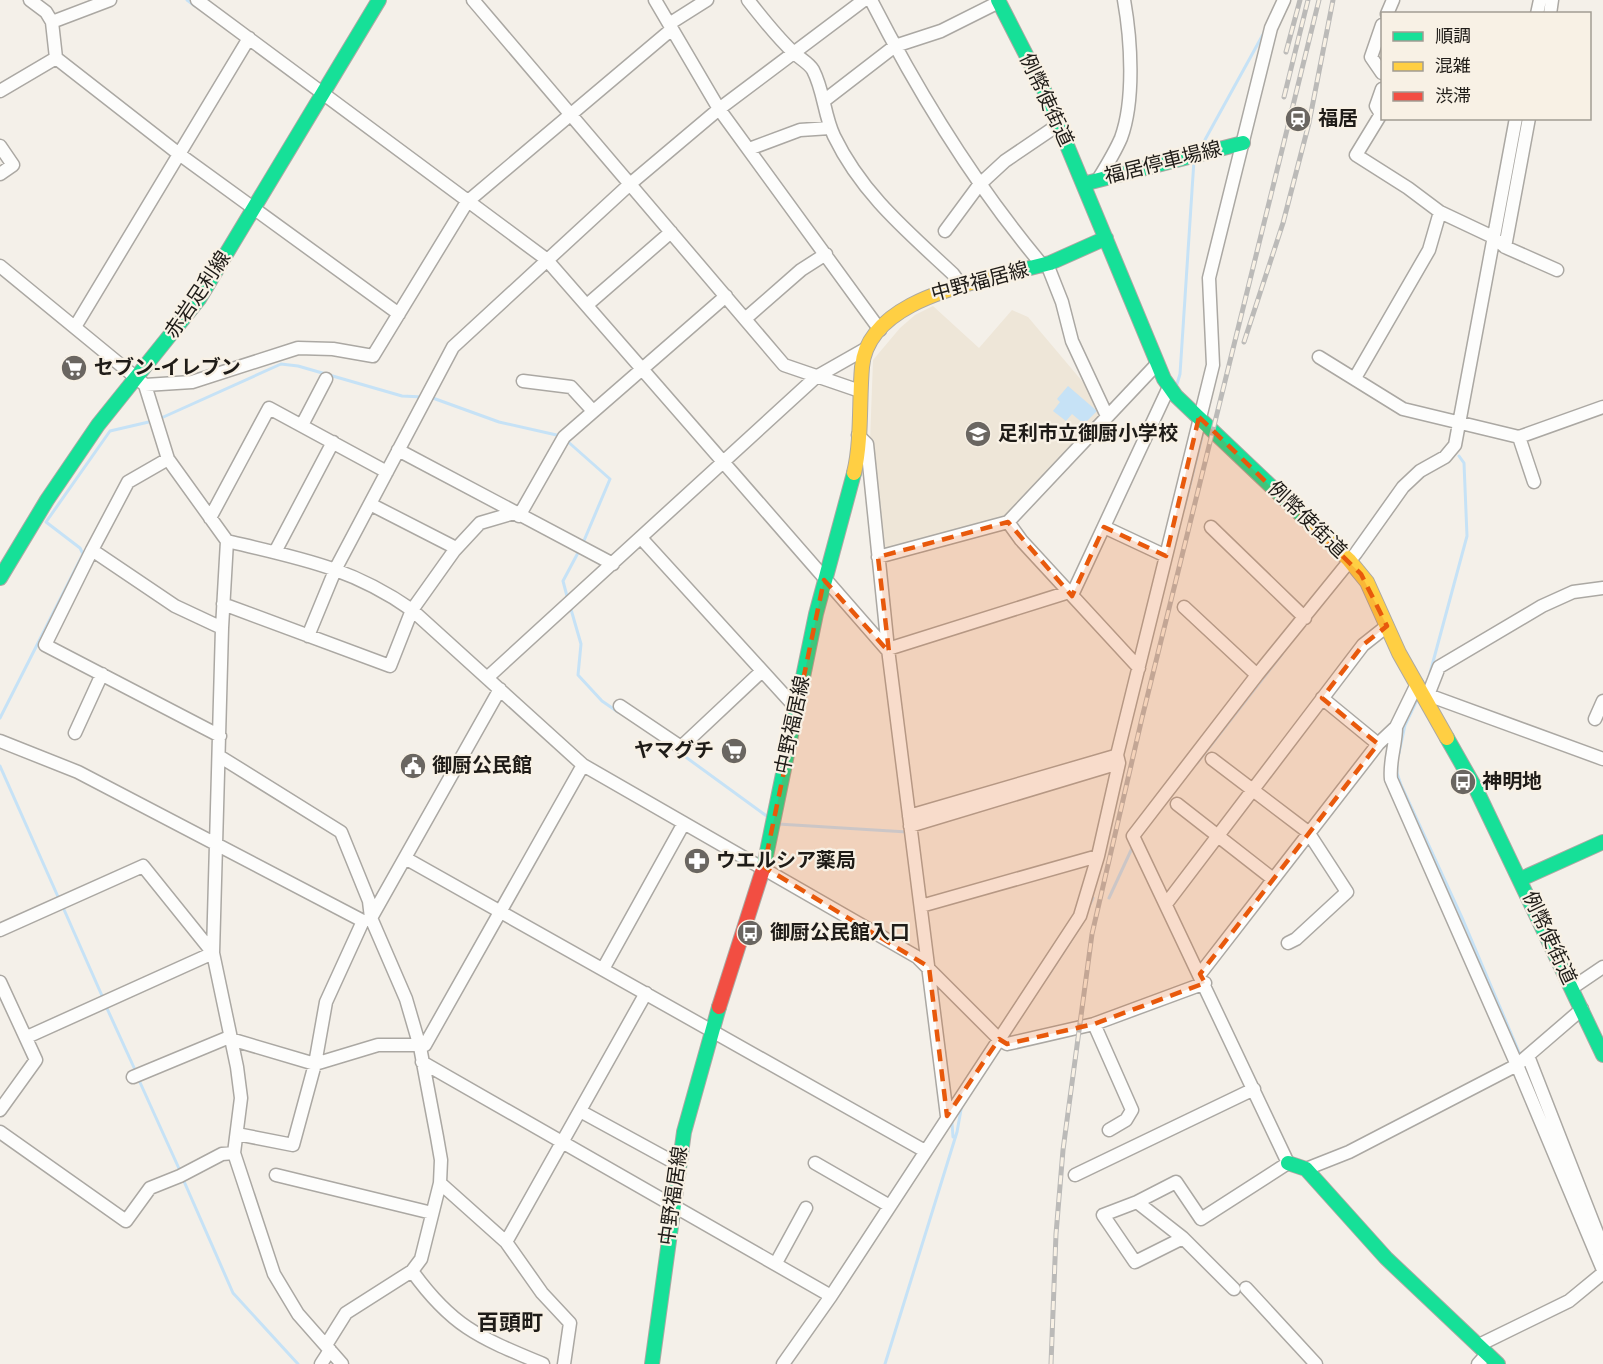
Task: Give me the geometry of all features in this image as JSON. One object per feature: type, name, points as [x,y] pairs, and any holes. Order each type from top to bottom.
[{"type":"main road","name":"赤岩足利線","points":[[0,578],[84,446],[141,380],[199,299],[379,0]]},
{"type":"main road","name":"例幣使街道","points":[[998,1],[1059,125],[1157,364],[1169,387],[1349,560],[1367,582],[1387,626],[1476,789],[1521,879],[1603,1055]]},
{"type":"main road","name":"福居停車場線","points":[[1083,184],[1099,178],[1243,143]]},
{"type":"main road","name":"中野福居線","points":[[652,1364],[677,1164],[711,1030],[764,867],[824,579],[855,468],[862,363],[867,348],[880,330],[917,299],[961,285],[1045,265],[1106,238]]},
{"type":"main road","points":[[1521,879],[1603,842]]},
{"type":"main road","points":[[1288,1163],[1306,1169],[1386,1258],[1481,1354],[1498,1364]]},
{"type":"street","points":[[30,0],[45,12],[52,22],[56,58],[179,154],[399,314]]},
{"type":"street","points":[[52,22],[110,0]]},
{"type":"street","points":[[197,0],[546,259],[889,651]]},
{"type":"street","points":[[473,0],[784,365],[860,391]]},
{"type":"street","points":[[655,0],[719,109],[880,330]]},
{"type":"street","points":[[141,380],[192,382],[298,348],[333,349],[373,356],[467,202],[571,115],[670,27],[707,0]]},
{"type":"street","points":[[748,0],[795,54],[812,68],[825,100],[830,128],[840,149],[887,213],[953,274],[961,285]]},
{"type":"street","points":[[308,636],[336,568],[453,347],[630,184],[719,109],[864,0]]},
{"type":"street","points":[[871,0],[929,109],[979,185],[1045,265],[1062,302],[1072,341],[1107,416]]},
{"type":"street","points":[[1099,178],[1125,125],[1130,61],[1124,0]]},
{"type":"street","points":[[783,1364],[831,1296],[888,1205],[1073,929],[1098,856],[1139,668],[1213,365],[1209,278],[1271,28],[1284,0]]},
{"type":"street","points":[[825,100],[895,46],[941,31],[998,1]]},
{"type":"street","points":[[1381,30],[1371,57],[1381,70]]},
{"type":"street","points":[[75,327],[249,38]]},
{"type":"street","points":[[0,91],[56,58]]},
{"type":"street","points":[[1381,94],[1376,106],[1381,114],[1356,155],[1408,188],[1440,212],[1493,237],[1505,247],[1557,270]]},
{"type":"street","points":[[1183,1238],[1135,1263],[1103,1215],[1137,1202],[1176,1182],[1201,1219],[1288,1163],[1133,836],[1257,675],[1305,618],[1410,479],[1450,453],[1455,445],[1457,423],[1516,120]]},
{"type":"street","points":[[1505,247],[1529,120]]},
{"type":"street","points":[[945,231],[979,185],[1005,162],[1059,125]]},
{"type":"street","points":[[749,149],[800,130],[830,128]]},
{"type":"street","points":[[0,146],[13,165],[0,174]]},
{"type":"street","points":[[1355,378],[1429,250],[1440,212]]},
{"type":"street","points":[[586,305],[671,232]]},
{"type":"street","points":[[745,319],[801,270],[826,254]]},
{"type":"street","points":[[0,266],[141,380],[168,459],[227,541],[222,628],[213,953],[241,1098],[234,1153],[274,1274],[298,1314],[342,1364]]},
{"type":"street","points":[[223,604],[390,666],[412,610],[456,548],[480,523],[517,514],[564,437],[726,296]]},
{"type":"street","points":[[488,677],[723,464],[816,376],[867,348]]},
{"type":"street","points":[[1319,357],[1403,409],[1519,437],[1603,407]]},
{"type":"street","points":[[878,557],[1008,522],[1157,364]]},
{"type":"street","points":[[302,425],[326,379]]},
{"type":"street","points":[[523,381],[571,387],[593,411]]},
{"type":"street","points":[[889,651],[1071,594],[1169,387]]},
{"type":"street","points":[[210,518],[269,408],[387,472]]},
{"type":"street","points":[[858,435],[867,444],[889,651],[947,1116]]},
{"type":"street","points":[[1519,437],[1534,482]]},
{"type":"street","points":[[275,552],[333,442]]},
{"type":"street","points":[[398,450],[613,564]]},
{"type":"street","points":[[168,459],[128,482],[45,645],[220,736]]},
{"type":"street","points":[[370,504],[456,548]]},
{"type":"street","points":[[1008,522],[1139,668]]},
{"type":"street","points":[[1104,527],[1166,556]]},
{"type":"street","points":[[1211,527],[1305,618]]},
{"type":"street","points":[[641,538],[796,708]]},
{"type":"street","points":[[227,541],[336,568],[381,588],[412,610],[583,765],[764,867],[929,967],[999,1039],[1007,1044],[1094,1024],[1202,978],[1308,832],[1378,744],[1396,727],[1421,689],[1439,667],[1552,601],[1573,592],[1603,588]]},
{"type":"street","points":[[92,550],[175,606],[222,628]]},
{"type":"street","points":[[1184,607],[1257,675]]},
{"type":"street","points":[[1166,904],[1363,645],[1387,626]]},
{"type":"street","points":[[620,706],[681,747],[762,671]]},
{"type":"street","points":[[75,733],[102,674]]},
{"type":"street","points":[[237,1134],[292,1145],[315,1064],[326,1002],[367,919],[405,858],[500,689]]},
{"type":"street","points":[[1421,689],[1603,759]]},
{"type":"street","points":[[1322,698],[1378,744]]},
{"type":"street","points":[[1595,719],[1603,701]]},
{"type":"street","points":[[1396,727],[1396,744],[1390,766],[1391,779],[1522,1060],[1603,1248]]},
{"type":"street","points":[[0,741],[78,772],[216,845],[367,919]]},
{"type":"street","points":[[219,756],[341,832],[369,901],[367,919],[406,999],[420,1047],[441,1160],[440,1183],[425,1250],[412,1271],[346,1313],[321,1364]]},
{"type":"street","points":[[910,821],[1118,759]]},
{"type":"street","points":[[1212,759],[1308,832],[1347,892],[1296,939],[1288,943]]},
{"type":"street","points":[[137,1076],[227,1038],[315,1064],[378,1045],[420,1047],[425,1044],[583,765]]},
{"type":"street","points":[[1177,804],[1273,879]]},
{"type":"street","points":[[603,969],[684,823]]},
{"type":"street","points":[[921,906],[1098,856]]},
{"type":"street","points":[[405,858],[925,1151]]},
{"type":"street","points":[[0,930],[143,866],[213,953]]},
{"type":"street","points":[[27,1037],[213,953]]},
{"type":"street","points":[[1572,988],[1603,967]]},
{"type":"street","points":[[0,982],[36,1060],[0,1110]]},
{"type":"street","points":[[506,1242],[646,993]]},
{"type":"street","points":[[1306,1169],[1349,1152],[1522,1060],[1582,1009]]},
{"type":"street","points":[[1094,1024],[1132,1110],[1126,1120],[1109,1130]]},
{"type":"street","points":[[1481,1354],[1569,1300],[1603,1271],[1522,1060]]},
{"type":"street","points":[[422,1062],[831,1296]]},
{"type":"street","points":[[1075,1175],[1254,1089]]},
{"type":"street","points":[[580,1111],[677,1164]]},
{"type":"street","points":[[0,1132],[126,1221],[150,1188],[222,1154],[234,1153]]},
{"type":"street","points":[[815,1163],[888,1205]]},
{"type":"street","points":[[276,1175],[432,1213]]},
{"type":"street","points":[[440,1183],[506,1242],[542,1293],[570,1323],[564,1364]]},
{"type":"street","points":[[1137,1202],[1183,1238],[1240,1288],[1316,1364]]},
{"type":"street","points":[[776,1263],[806,1208]]},
{"type":"street","points":[[412,1271],[442,1308],[479,1337],[543,1364]]},
{"type":"highlighted area","points":[[1199,417],[1361,574],[1387,626],[1363,645],[1322,698],[1378,744],[1200,974],[1205,983],[1094,1024],[1007,1044],[999,1039],[947,1116],[929,967],[764,867],[824,580],[889,652],[878,557],[1008,522],[1072,596],[1104,527],[1166,556]]},
{"type":"shaded area","name":"足利市立御厨小学校","points":[[933,306],[979,348],[1012,310],[1028,317],[1093,394],[1103,415],[1006,519],[882,552],[870,442],[873,360],[900,328],[915,315]]},
{"type":"water","points":[[1068,386],[1097,411],[1084,424],[1072,414],[1066,421],[1053,411],[1060,402],[1057,399]]},
{"type":"waterway","points":[[187,0],[195,6]]},
{"type":"waterway","points":[[1201,147],[1266,29]]},
{"type":"waterway","points":[[1177,384],[1180,374],[1194,160]]},
{"type":"waterway","points":[[159,419],[281,364],[298,366],[402,396],[423,397]]},
{"type":"waterway","points":[[430,397],[499,422],[561,436]]},
{"type":"waterway","points":[[0,718],[83,554],[80,548],[46,522],[110,431],[153,421]]},
{"type":"waterway","points":[[1184,509],[1203,433]]},
{"type":"waterway","points":[[566,440],[610,479],[583,543]]},
{"type":"waterway","points":[[1430,673],[1467,536],[1464,463],[1459,456]]},
{"type":"waterway","points":[[568,600],[563,581],[580,549]]},
{"type":"waterway","points":[[570,606],[581,644],[578,675],[602,701],[618,712]]},
{"type":"waterway","points":[[1197,763],[1282,654]]},
{"type":"waterway","points":[[1399,753],[1405,725],[1418,698]]},
{"type":"waterway","points":[[676,750],[768,817]]},
{"type":"waterway","points":[[1397,763],[1401,785],[1463,920],[1521,1057]]},
{"type":"waterway","points":[[0,766],[59,899]]},
{"type":"waterway","points":[[778,824],[907,832],[908,830]]},
{"type":"waterway","points":[[1109,898],[1133,846]]},
{"type":"waterway","points":[[1087,910],[1093,898]]},
{"type":"waterway","points":[[62,905],[103,998]]},
{"type":"waterway","points":[[1046,979],[1081,925]]},
{"type":"waterway","points":[[105,1004],[136,1072]]},
{"type":"waterway","points":[[1523,1063],[1545,1116]]},
{"type":"waterway","points":[[138,1078],[181,1173]]},
{"type":"waterway","points":[[885,1364],[957,1132],[962,1104]]},
{"type":"waterway","points":[[952,1123],[953,1137]]},
{"type":"waterway","points":[[183,1179],[233,1293],[298,1364]]},
{"type":"railway","points":[[1286,52],[1300,0]]},
{"type":"railway","points":[[1284,97],[1308,0]]},
{"type":"railway","points":[[1051,1364],[1056,1234],[1063,1150],[1092,934],[1142,718],[1319,0]]},
{"type":"railway","points":[[1244,342],[1283,223],[1309,123],[1333,0]]},
{"type":"traffic: fast","points":[[0,578],[47,500],[98,425],[199,299],[379,0]]},
{"type":"traffic: fast","points":[[998,0],[1044,90],[1164,379],[1176,396],[1316,529]]},
{"type":"traffic: fast","points":[[1083,184],[1243,143]]},
{"type":"traffic: fast","points":[[990,278],[1050,263],[1106,238]]},
{"type":"traffic: fast","points":[[764,866],[816,614],[854,473]]},
{"type":"traffic: fast","points":[[1447,738],[1476,789],[1603,1055]]},
{"type":"traffic: fast","points":[[1521,879],[1603,842]]},
{"type":"traffic: fast","points":[[652,1364],[684,1132],[719,1007]]},
{"type":"traffic: fast","points":[[1288,1163],[1306,1169],[1386,1258],[1498,1364]]},
{"type":"traffic: slow","points":[[854,473],[857,461],[862,367],[867,347],[878,331],[911,305],[931,296],[990,278]]},
{"type":"traffic: slow","points":[[1316,529],[1349,560],[1367,582],[1399,653],[1447,738]]},
{"type":"traffic: jam","points":[[719,1007],[764,866]]},
{"type":"place","name":"福居","points":[[1298,119]]},
{"type":"place","name":"セブン-イレブン","points":[[74,368]]},
{"type":"place","name":"足利市立御厨小学校","points":[[978,434]]},
{"type":"place","name":"ヤマグチ","points":[[734,751]]},
{"type":"place","name":"御厨公民館","points":[[413,766]]},
{"type":"place","name":"神明地","points":[[1463,782]]},
{"type":"place","name":"ウエルシア薬局","points":[[697,861]]},
{"type":"place","name":"御厨公民館入口","points":[[750,933]]},
{"type":"district","name":"百頭町","points":[[510,1323]]}]
